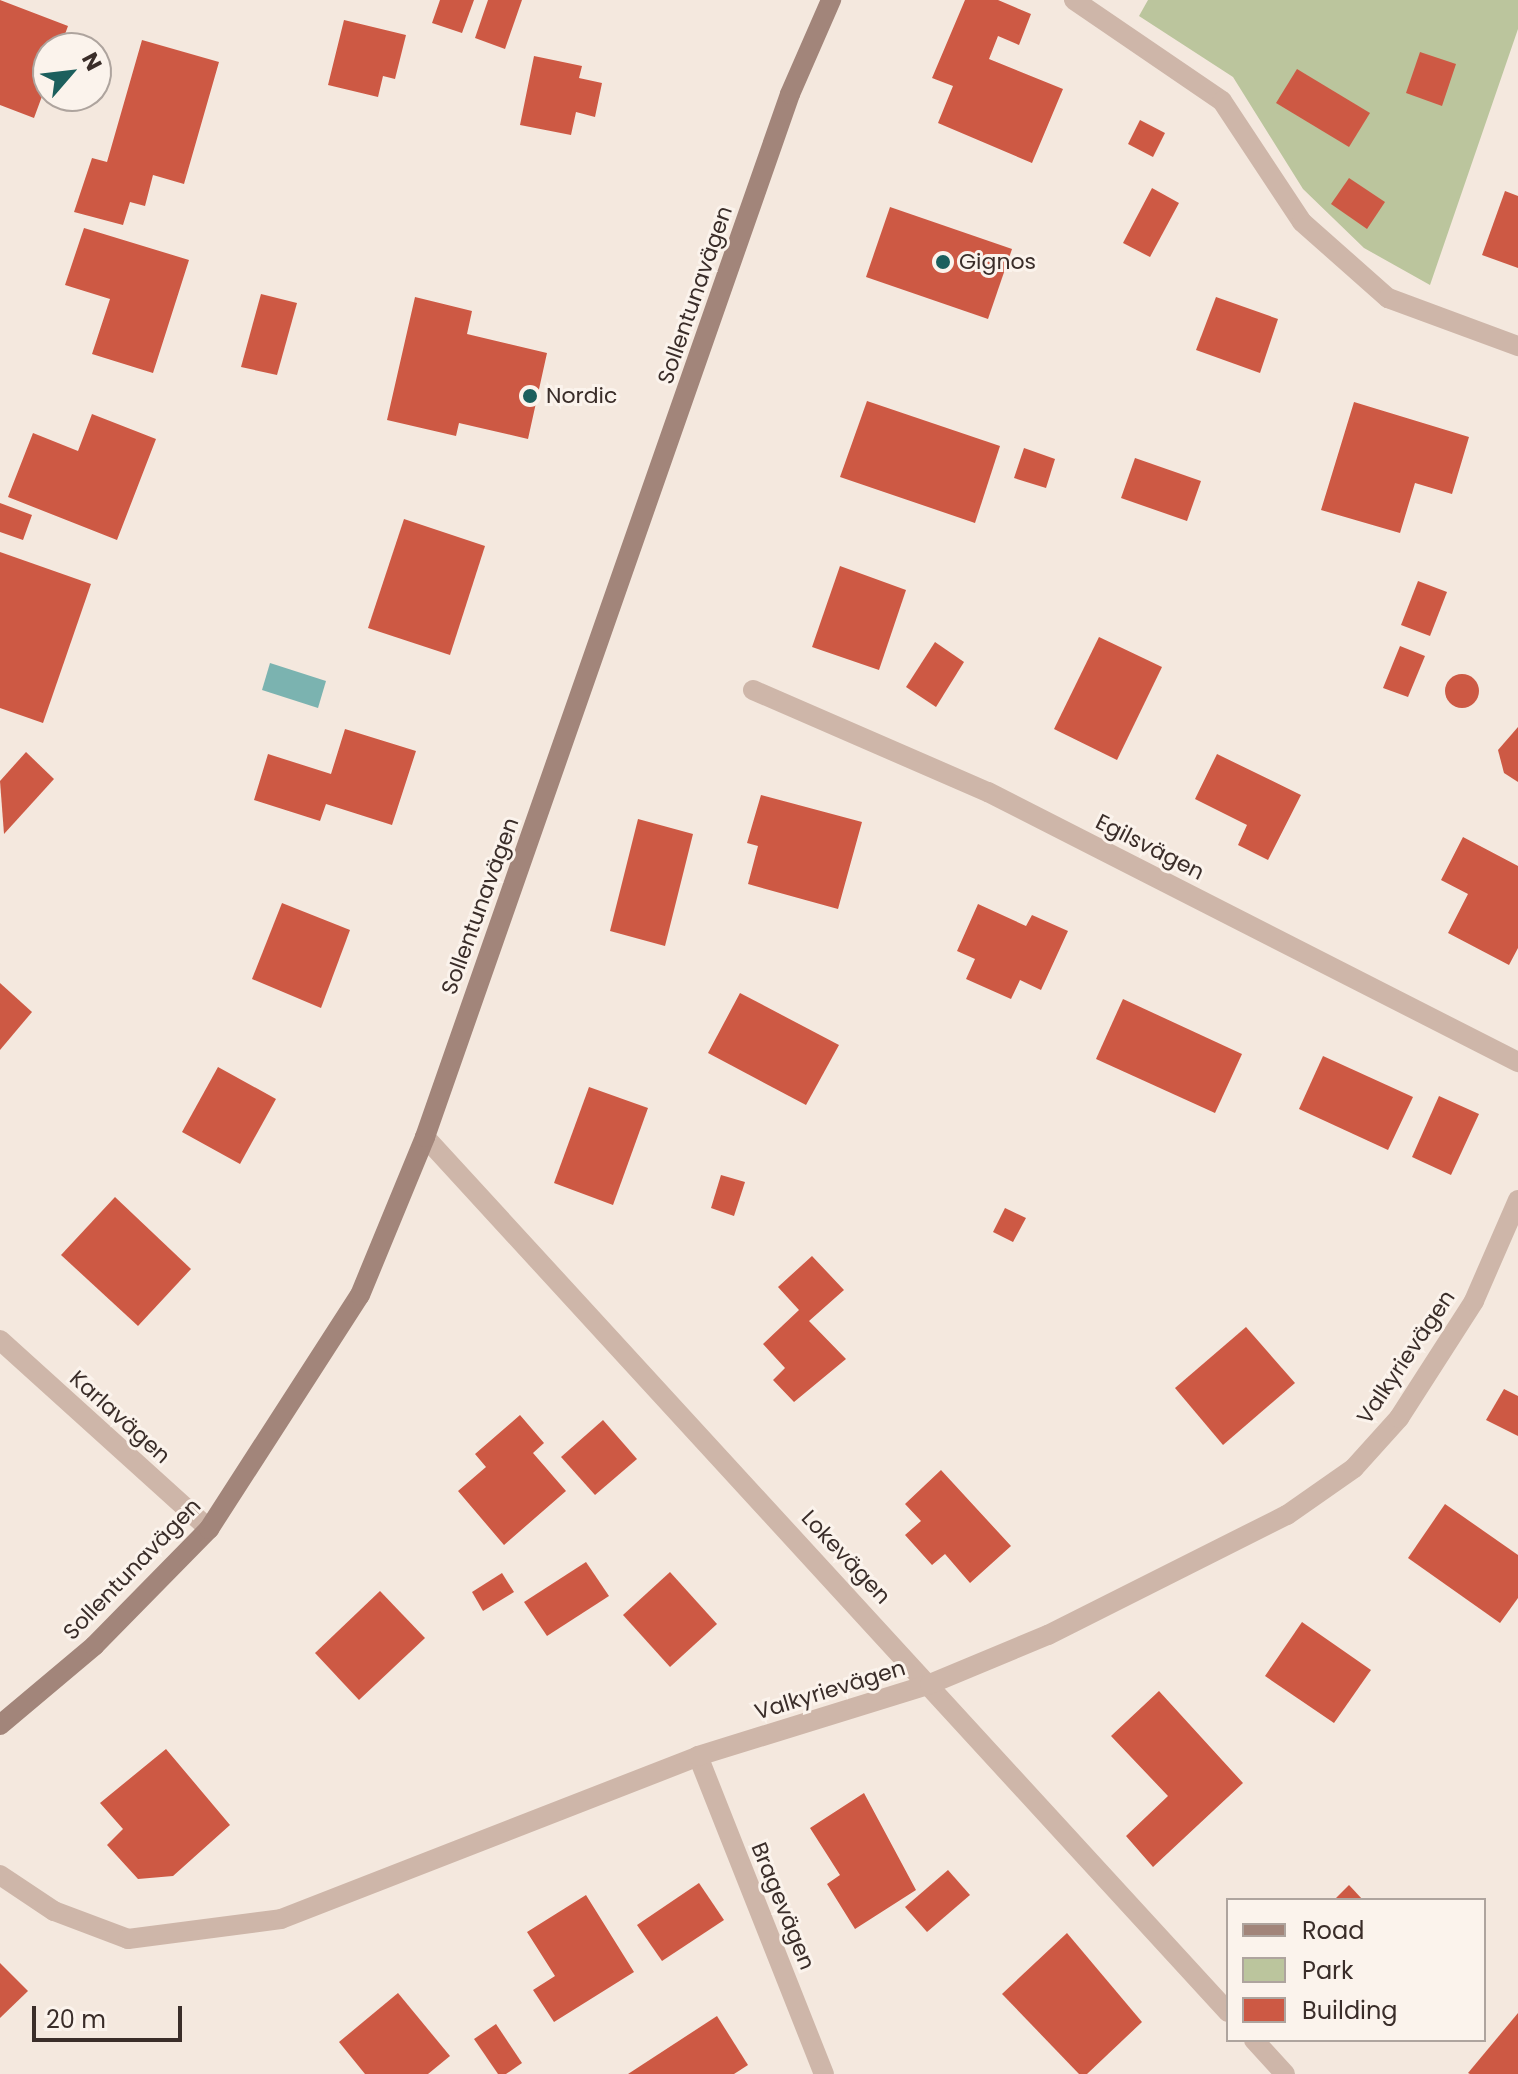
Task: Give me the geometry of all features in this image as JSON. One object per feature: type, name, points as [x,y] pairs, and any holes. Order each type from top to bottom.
[{"type":"street","name":"Sollentunavägen","points":[[0,1725],[94,1646],[209,1529],[360,1295],[425,1137],[790,94],[831,0]]},
{"type":"street","points":[[1074,0],[1222,101],[1302,222],[1388,298],[1518,346]]},
{"type":"street","name":"Egilsvägen","points":[[753,690],[988,792],[1518,1062]]},
{"type":"street","name":"Lokevägen","points":[[425,1137],[1226,2010]]},
{"type":"street","name":"Valkyrievägen","points":[[0,1875],[54,1911],[128,1939],[201,1934],[281,1919],[698,1756],[930,1684],[1214,1553],[1354,1468],[1399,1418],[1474,1301],[1518,1200]]},
{"type":"street","name":"Karlavägen","points":[[0,1340],[209,1529]]},
{"type":"street","name":"Bragevägen","points":[[698,1756],[824,2074]]},
{"type":"street","points":[[1256,2042],[1285,2074]]},
{"type":"green space","points":[[1148,0],[1518,0],[1518,29],[1430,285],[1364,248],[1303,189],[1233,77],[1139,16]]},
{"type":"water","points":[[270,663],[326,681],[318,708],[262,690]]},
{"type":"building","points":[[0,0],[68,26],[66,32],[32,32],[34,118],[0,105]]},
{"type":"building","points":[[440,0],[474,0],[462,33],[432,23]]},
{"type":"building","points":[[488,0],[522,0],[505,49],[475,38]]},
{"type":"building","points":[[965,0],[998,0],[1031,14],[1019,45],[998,36],[989,59],[1063,89],[1032,163],[938,123],[953,86],[932,78]]},
{"type":"building","points":[[344,20],[406,35],[395,79],[383,76],[378,97],[328,85]]},
{"type":"building","points":[[142,40],[219,62],[184,184],[153,175],[145,206],[130,202],[123,225],[74,212],[92,158],[107,162]]},
{"type":"building","points":[[1420,52],[1456,64],[1442,106],[1406,93]]},
{"type":"building","points":[[534,56],[582,66],[579,78],[602,83],[595,117],[576,112],[571,135],[520,125]]},
{"type":"building","points":[[1297,69],[1370,113],[1349,147],[1276,103]]},
{"type":"building","points":[[1140,120],[1165,133],[1153,157],[1128,144]]},
{"type":"building","points":[[1349,178],[1385,202],[1367,229],[1331,204]]},
{"type":"building","points":[[1152,188],[1179,203],[1150,257],[1123,243]]},
{"type":"building","points":[[1505,191],[1518,196],[1518,268],[1482,255]]},
{"type":"building","points":[[890,207],[1012,249],[988,319],[866,277]]},
{"type":"building","points":[[84,228],[189,260],[153,373],[92,354],[110,299],[65,285]]},
{"type":"building","points":[[261,294],[297,303],[277,375],[241,367]]},
{"type":"building","points":[[415,297],[472,311],[467,334],[547,353],[528,439],[459,423],[456,436],[387,420]]},
{"type":"building","points":[[1216,297],[1278,319],[1260,373],[1196,350]]},
{"type":"building","points":[[867,401],[1000,446],[975,523],[840,477]]},
{"type":"building","points":[[1354,402],[1469,437],[1452,494],[1415,483],[1400,533],[1321,510]]},
{"type":"building","points":[[92,414],[156,439],[117,540],[8,497],[33,433],[78,451]]},
{"type":"building","points":[[1024,448],[1055,459],[1046,488],[1014,478]]},
{"type":"building","points":[[1135,458],[1201,481],[1187,521],[1121,498]]},
{"type":"building","points":[[0,503],[32,515],[23,540],[0,532]]},
{"type":"building","points":[[404,519],[485,546],[450,655],[368,628]]},
{"type":"building","points":[[0,552],[91,584],[43,723],[0,708]]},
{"type":"building","points":[[840,566],[906,590],[879,670],[812,647]]},
{"type":"building","points":[[1418,581],[1447,592],[1430,636],[1401,625]]},
{"type":"building","points":[[1099,637],[1162,667],[1117,760],[1054,729]]},
{"type":"building","points":[[935,642],[964,662],[936,707],[906,687]]},
{"type":"building","points":[[1400,646],[1425,656],[1408,697],[1383,688]]},
{"type":"building","points":[[1462,674],[1474,679],[1479,691],[1474,703],[1462,708],[1450,703],[1445,691],[1450,679]]},
{"type":"building","points":[[1518,727],[1518,782],[1504,773],[1498,750]]},
{"type":"building","points":[[345,729],[416,751],[392,825],[326,804],[320,821],[254,800],[268,754],[331,774]]},
{"type":"building","points":[[26,752],[54,779],[4,834],[0,781]]},
{"type":"building","points":[[1217,754],[1301,795],[1268,860],[1238,845],[1247,825],[1195,799]]},
{"type":"building","points":[[761,795],[862,822],[838,909],[748,884],[758,846],[747,843]]},
{"type":"building","points":[[638,819],[693,834],[665,946],[610,931]]},
{"type":"building","points":[[1463,837],[1518,866],[1518,948],[1509,965],[1448,933],[1468,894],[1441,880]]},
{"type":"building","points":[[282,903],[350,930],[321,1008],[252,979]]},
{"type":"building","points":[[978,904],[1026,926],[1032,915],[1068,931],[1041,990],[1020,980],[1011,999],[966,979],[975,959],[957,951]]},
{"type":"building","points":[[0,983],[32,1012],[0,1050]]},
{"type":"building","points":[[740,993],[839,1045],[806,1105],[708,1053]]},
{"type":"building","points":[[1123,999],[1242,1054],[1215,1113],[1096,1059]]},
{"type":"building","points":[[1323,1056],[1413,1097],[1388,1150],[1299,1109]]},
{"type":"building","points":[[218,1067],[276,1099],[240,1164],[182,1132]]},
{"type":"building","points":[[589,1087],[648,1108],[613,1205],[554,1183]]},
{"type":"building","points":[[1439,1096],[1479,1114],[1451,1175],[1412,1157]]},
{"type":"building","points":[[721,1175],[745,1182],[734,1216],[711,1208]]},
{"type":"building","points":[[115,1197],[191,1269],[138,1326],[61,1255]]},
{"type":"building","points":[[1005,1208],[1026,1218],[1013,1242],[993,1232]]},
{"type":"building","points":[[812,1256],[844,1290],[809,1321],[846,1359],[794,1402],[773,1380],[785,1368],[763,1344],[799,1310],[778,1287]]},
{"type":"building","points":[[1246,1327],[1295,1383],[1223,1445],[1175,1388]]},
{"type":"building","points":[[1504,1389],[1518,1396],[1518,1436],[1486,1420]]},
{"type":"building","points":[[520,1415],[544,1443],[533,1453],[566,1491],[504,1545],[458,1491],[486,1467],[475,1454]]},
{"type":"building","points":[[603,1420],[637,1459],[595,1495],[561,1457]]},
{"type":"building","points":[[941,1470],[1011,1546],[970,1583],[945,1554],[932,1565],[905,1535],[921,1521],[905,1504]]},
{"type":"building","points":[[1445,1504],[1518,1555],[1518,1598],[1500,1623],[1408,1558]]},
{"type":"building","points":[[586,1562],[609,1596],[547,1636],[524,1602]]},
{"type":"building","points":[[670,1572],[717,1624],[670,1667],[623,1615]]},
{"type":"building","points":[[502,1573],[514,1592],[483,1611],[472,1592]]},
{"type":"building","points":[[380,1591],[425,1638],[359,1700],[315,1653]]},
{"type":"building","points":[[1302,1622],[1371,1670],[1334,1723],[1265,1676]]},
{"type":"building","points":[[1159,1691],[1243,1783],[1153,1867],[1126,1836],[1168,1796],[1111,1736]]},
{"type":"building","points":[[166,1749],[230,1825],[173,1876],[138,1879],[107,1845],[123,1829],[100,1803]]},
{"type":"building","points":[[864,1793],[916,1890],[855,1929],[827,1884],[840,1875],[810,1828]]},
{"type":"building","points":[[948,1870],[970,1895],[927,1932],[905,1907]]},
{"type":"building","points":[[699,1883],[724,1920],[662,1961],[637,1925]]},
{"type":"building","points":[[1349,1885],[1361,1898],[1336,1898]]},
{"type":"building","points":[[586,1895],[634,1972],[554,2022],[533,1990],[555,1976],[527,1932]]},
{"type":"building","points":[[1067,1933],[1142,2022],[1087,2074],[1079,2074],[1002,1994]]},
{"type":"building","points":[[0,1963],[28,1991],[0,2018]]},
{"type":"building","points":[[398,1993],[450,2056],[428,2074],[365,2074],[339,2042]]},
{"type":"building","points":[[1518,2013],[1518,2074],[1468,2073]]},
{"type":"building","points":[[717,2016],[748,2065],[734,2074],[628,2074]]},
{"type":"building","points":[[496,2024],[522,2063],[506,2074],[498,2074],[474,2039]]},
{"type":"place","name":"Gignos","points":[[943,262]]},
{"type":"place","name":"Nordic","points":[[530,396]]}]
